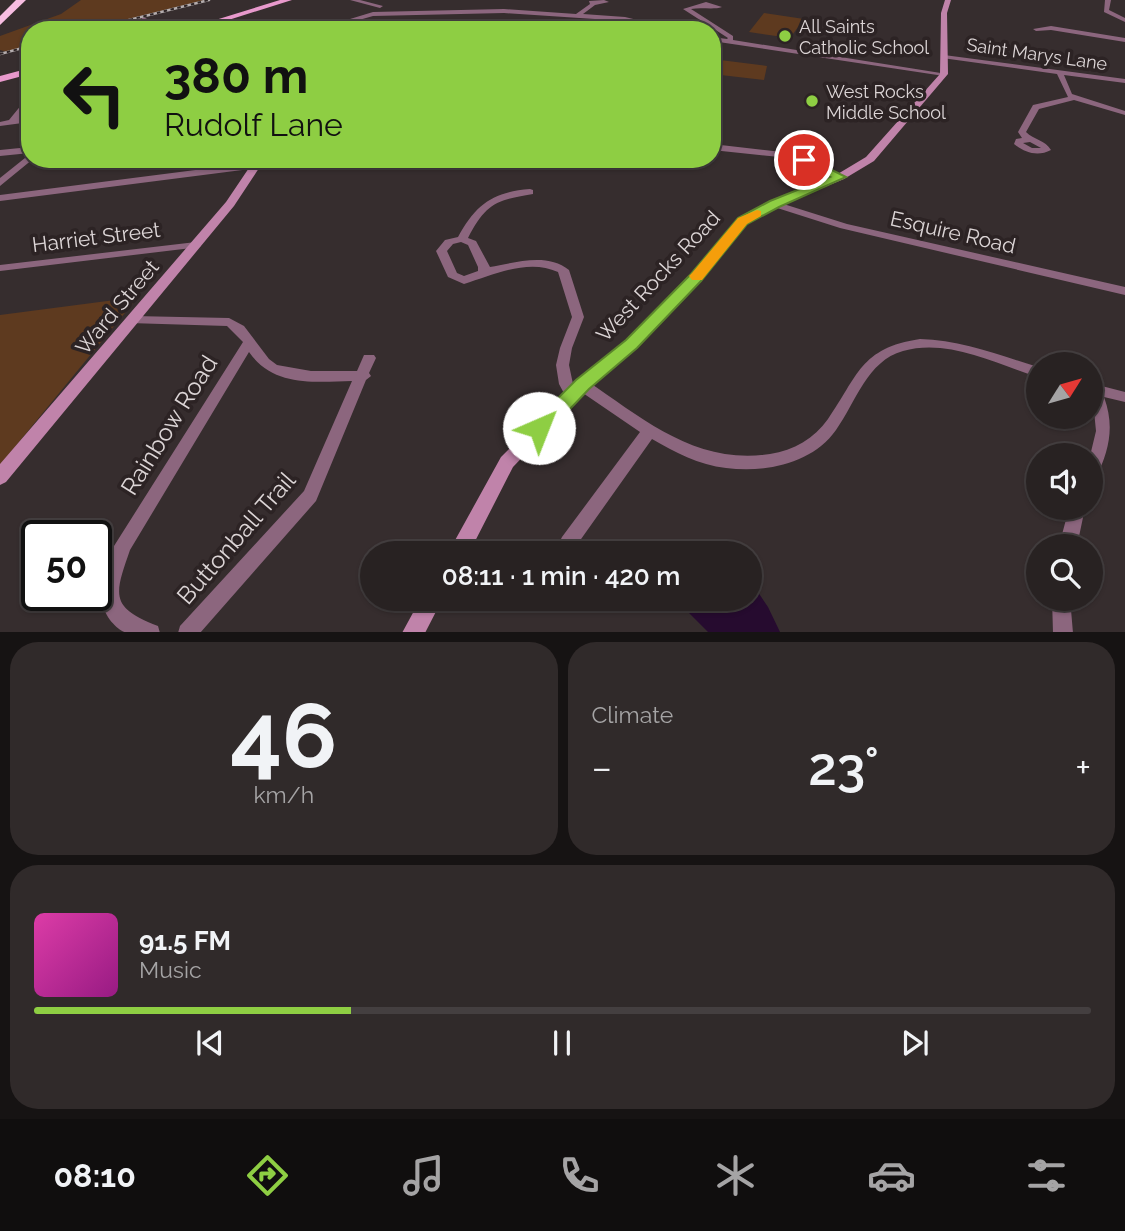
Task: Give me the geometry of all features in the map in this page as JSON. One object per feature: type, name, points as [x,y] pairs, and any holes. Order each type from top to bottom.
[{"type":"highway","points":[[0,22],[21,0]]},
{"type":"main road","points":[[224,21],[288,0]]},
{"type":"main road","points":[[944,75],[944,13],[948,0]]},
{"type":"main road","points":[[0,79],[21,73]]},
{"type":"main road","name":"West Rocks Road","points":[[464,541],[507,462],[577,390],[632,344],[696,277],[743,221],[774,204],[840,177],[870,159],[944,75]]},
{"type":"main road","name":"Ward Street","points":[[0,477],[196,245],[255,168]]},
{"type":"main road","points":[[413,632],[425,611]]},
{"type":"street","points":[[353,0],[380,6]]},
{"type":"street","points":[[363,3],[372,0]]},
{"type":"street","points":[[1108,0],[1106,11],[1125,20]]},
{"type":"street","points":[[566,21],[593,4]]},
{"type":"street","points":[[703,5],[686,9],[706,21]]},
{"type":"street","points":[[349,21],[378,13],[504,11],[552,21]]},
{"type":"street","points":[[577,16],[634,21]]},
{"type":"street","points":[[143,19],[147,21]]},
{"type":"street","points":[[1073,32],[1048,33],[1035,28],[1045,27],[1125,40]]},
{"type":"street","points":[[721,30],[732,37],[730,43]]},
{"type":"street","points":[[721,41],[944,75]]},
{"type":"street","name":"Saint Marys Lane","points":[[944,57],[1125,81]]},
{"type":"street","points":[[1060,73],[1069,95],[1073,98],[1125,113]]},
{"type":"street","points":[[1028,140],[1023,132],[1036,107],[1073,98]]},
{"type":"street","points":[[12,122],[21,111]]},
{"type":"street","points":[[0,124],[21,121]]},
{"type":"street","points":[[721,149],[791,156],[840,177]]},
{"type":"street","points":[[0,153],[21,151]]},
{"type":"street","points":[[0,183],[21,165]]},
{"type":"street","points":[[0,198],[221,168]]},
{"type":"street","points":[[462,239],[471,220],[486,205],[512,192],[530,192]]},
{"type":"street","name":"Esquire Road","points":[[774,204],[844,226],[1125,291]]},
{"type":"street","points":[[484,271],[472,243],[462,239],[442,247],[452,275],[471,279],[484,271],[525,263],[556,266],[563,270],[578,317],[561,361],[562,379],[577,390],[695,455],[725,464],[757,465],[791,456],[816,445],[830,429],[867,366],[883,354],[903,346],[926,343],[947,345],[1026,368]]},
{"type":"street","name":"Harriet Street","points":[[0,268],[196,245]]},
{"type":"street","points":[[133,320],[229,322],[238,326],[267,365],[276,371],[290,374],[364,376]]},
{"type":"street","name":"Rainbow Road","points":[[151,632],[130,626],[116,616],[109,597],[114,570],[123,546],[249,342]]},
{"type":"street","name":"Buttonball Trail","points":[[187,632],[310,496],[364,376],[369,358]]},
{"type":"street","points":[[1103,391],[1125,397]]},
{"type":"street","points":[[1101,443],[1104,435],[1103,410]]},
{"type":"street","points":[[569,541],[650,430]]},
{"type":"street","points":[[1062,611],[1063,632]]},
{"type":"shaded area","points":[[81,0],[205,0],[121,21],[42,21],[61,14]]},
{"type":"shaded area","points":[[764,13],[804,19],[790,38],[749,32]]},
{"type":"shaded area","points":[[21,28],[21,48],[7,52],[0,50],[0,36]]},
{"type":"shaded area","points":[[721,60],[767,66],[764,80],[721,75]]},
{"type":"shaded area","points":[[138,297],[0,465],[0,315]]},
{"type":"shaded area","points":[[762,598],[780,632],[708,632],[687,611],[762,611]]},
{"type":"railway","points":[[125,21],[209,0]]},
{"type":"railway","points":[[0,54],[21,48]]},
{"type":"slow traffic","points":[[697,276],[743,221],[757,214]]},
{"type":"place","name":"All Saints Catholic School","points":[[785,36]]},
{"type":"place","name":"West Rocks Middle School","points":[[812,101]]},
{"type":"route","points":[[539,428],[582,385],[632,344],[696,277],[743,221],[774,204],[840,177],[804,160]]}]
